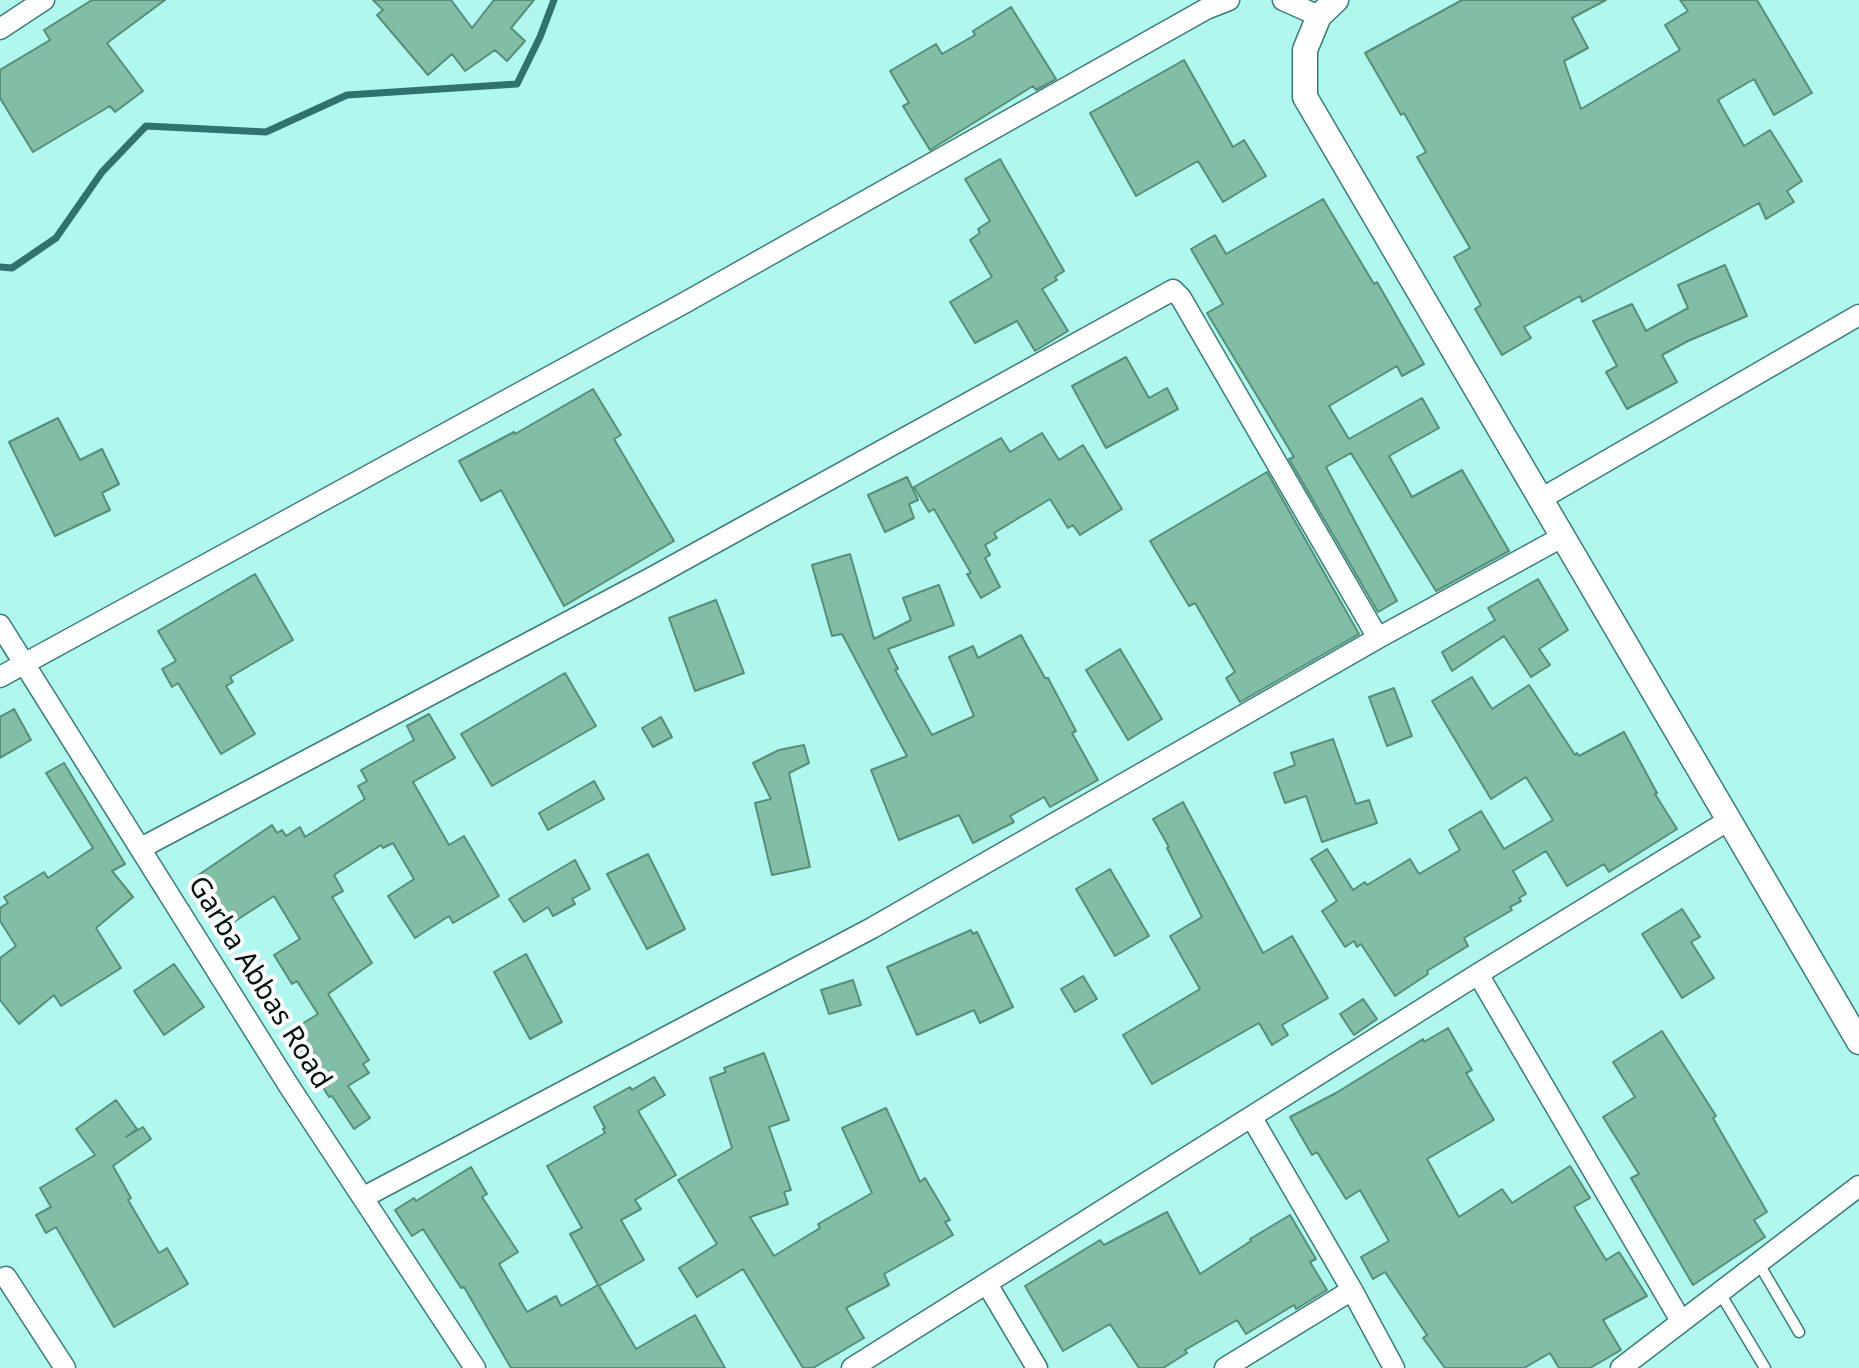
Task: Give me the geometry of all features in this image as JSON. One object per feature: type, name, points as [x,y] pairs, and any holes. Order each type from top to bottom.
[{"type":"street","points":[[0,29],[44,0]]},
{"type":"street","points":[[0,677],[686,302],[1206,9],[1229,0]]},
{"type":"street","points":[[1283,0],[1328,8],[1305,50],[1305,97],[1859,1042]]},
{"type":"street","points":[[141,848],[651,578],[1173,290],[1181,298],[1378,638]]},
{"type":"street","points":[[1539,500],[1859,315]]},
{"type":"street","points":[[364,1197],[872,928],[1378,638],[1562,537]]},
{"type":"street","name":"Garba Abbas Road","points":[[0,625],[289,1086],[475,1368]]},
{"type":"street","points":[[852,1368],[1478,974],[1729,820]]},
{"type":"street","points":[[1478,974],[1681,1321]]},
{"type":"street","points":[[1252,1118],[1394,1368]]},
{"type":"street","points":[[1621,1368],[1859,1186]]},
{"type":"street","points":[[6,1277],[65,1368]]},
{"type":"street","points":[[987,1284],[1037,1368]]},
{"type":"street","points":[[1225,1368],[1352,1290]]},
{"type":"lane","points":[[1759,1264],[1799,1332]]},
{"type":"lane","points":[[1720,1293],[1765,1368]]},
{"type":"building","points":[[92,0],[165,0],[107,43],[143,91],[115,112],[110,106],[33,152],[0,98],[0,70],[50,40],[44,30]]},
{"type":"building","points":[[373,0],[451,0],[472,28],[494,0],[534,0],[511,28],[525,41],[507,61],[495,50],[465,71],[452,54],[428,75],[377,15],[383,10]]},
{"type":"building","points":[[1462,0],[1606,0],[1572,18],[1588,48],[1564,61],[1581,109],[1680,50],[1665,25],[1688,11],[1680,0],[1757,0],[1812,93],[1774,115],[1754,79],[1718,100],[1744,146],[1770,130],[1802,181],[1787,191],[1794,202],[1766,219],[1759,203],[1582,302],[1580,296],[1524,327],[1531,338],[1502,355],[1475,309],[1481,305],[1454,257],[1470,248],[1417,157],[1426,152],[1365,53]]},
{"type":"building","points":[[1011,7],[1056,79],[1036,90],[1033,86],[930,150],[903,106],[909,103],[890,71],[936,44],[942,54],[975,35],[973,31]]},
{"type":"building","points":[[1184,60],[1233,147],[1244,140],[1266,176],[1223,202],[1198,161],[1136,196],[1090,113]]},
{"type":"building","points":[[1000,159],[1064,271],[1055,277],[1057,280],[1042,289],[1068,331],[1035,351],[1017,321],[975,343],[950,302],[992,277],[970,240],[980,233],[978,229],[990,221],[965,179]]},
{"type":"building","points":[[1323,199],[1374,284],[1377,282],[1424,364],[1402,376],[1397,366],[1329,406],[1349,439],[1422,398],[1439,428],[1389,456],[1412,497],[1462,470],[1509,551],[1436,591],[1351,453],[1326,467],[1397,601],[1378,612],[1289,459],[1294,457],[1207,313],[1223,304],[1191,249],[1215,235],[1226,254]]},
{"type":"building","points":[[1725,265],[1747,316],[1662,355],[1677,382],[1627,409],[1606,372],[1617,366],[1593,321],[1632,304],[1646,331],[1688,308],[1678,285]]},
{"type":"building","points":[[1126,357],[1149,398],[1167,388],[1178,409],[1106,448],[1072,386]]},
{"type":"building","points":[[593,389],[621,435],[614,439],[674,541],[564,606],[501,490],[481,501],[459,461],[515,434]]},
{"type":"building","points":[[58,418],[80,460],[102,449],[119,484],[102,493],[110,510],[55,536],[9,442]]},
{"type":"building","points":[[1042,433],[1059,460],[1083,445],[1122,509],[1080,535],[1073,525],[1068,528],[1050,499],[994,533],[997,538],[985,545],[990,555],[985,558],[1000,587],[981,598],[967,574],[971,573],[934,509],[929,512],[914,487],[1001,438],[1010,452]]},
{"type":"building","points":[[1267,472],[1359,634],[1240,702],[1226,678],[1235,672],[1195,603],[1189,606],[1150,541]]},
{"type":"building","points":[[907,477],[918,500],[909,504],[914,518],[885,532],[868,495]]},
{"type":"building","points":[[850,554],[874,639],[911,620],[903,598],[939,585],[954,625],[888,649],[898,669],[895,670],[932,735],[974,716],[949,657],[973,646],[978,658],[1021,635],[1045,678],[1048,678],[1076,731],[1072,733],[1098,780],[1050,807],[1044,797],[1010,816],[1014,822],[973,843],[959,815],[899,840],[871,770],[907,756],[842,634],[832,636],[812,565]]},
{"type":"building","points":[[255,574],[293,640],[230,677],[233,682],[226,686],[255,734],[221,754],[178,683],[172,687],[162,669],[176,661],[158,631]]},
{"type":"building","points":[[1538,579],[1568,630],[1539,649],[1550,665],[1531,677],[1504,636],[1452,671],[1442,652],[1495,620],[1488,608]]},
{"type":"building","points":[[716,600],[744,673],[695,691],[669,618]]},
{"type":"building","points":[[1120,649],[1162,719],[1128,740],[1086,670]]},
{"type":"building","points":[[565,673],[596,726],[492,786],[461,734]]},
{"type":"building","points":[[1472,677],[1492,709],[1529,685],[1575,755],[1577,753],[1579,756],[1624,732],[1655,794],[1677,829],[1609,872],[1604,864],[1567,886],[1546,851],[1513,871],[1526,894],[1510,907],[1512,910],[1464,938],[1468,946],[1427,971],[1428,974],[1395,996],[1361,944],[1357,947],[1354,941],[1345,947],[1322,911],[1337,901],[1311,859],[1327,849],[1353,890],[1410,859],[1419,874],[1460,850],[1449,830],[1481,811],[1504,849],[1553,820],[1526,777],[1491,799],[1432,701]]},
{"type":"building","points":[[1394,688],[1412,736],[1387,746],[1369,697]]},
{"type":"building","points":[[14,709],[31,740],[0,758],[0,717]]},
{"type":"building","points":[[429,714],[455,758],[413,782],[449,845],[464,836],[499,896],[453,923],[449,916],[415,938],[388,896],[414,879],[393,843],[383,848],[381,845],[334,875],[343,891],[332,897],[372,963],[328,994],[369,1060],[363,1064],[369,1073],[348,1086],[370,1118],[354,1129],[332,1096],[329,1097],[289,1032],[318,1014],[297,981],[292,984],[274,955],[300,939],[274,896],[226,927],[194,878],[272,825],[277,833],[282,830],[286,836],[300,827],[305,837],[365,799],[358,786],[367,781],[361,770],[414,740],[407,726]]},
{"type":"building","points":[[661,717],[672,737],[653,747],[642,728]]},
{"type":"building","points":[[1333,739],[1356,804],[1369,800],[1377,823],[1322,842],[1306,796],[1285,803],[1274,773],[1295,765],[1291,753]]},
{"type":"building","points":[[804,745],[809,763],[789,773],[810,867],[772,875],[755,803],[771,799],[753,763],[779,750]]},
{"type":"building","points":[[64,763],[125,864],[112,871],[133,897],[96,928],[121,968],[61,1006],[54,995],[19,1024],[0,1000],[0,958],[16,946],[0,921],[0,908],[8,903],[4,897],[44,872],[48,878],[93,848],[46,773]]},
{"type":"building","points":[[594,781],[604,799],[548,830],[539,813]]},
{"type":"building","points":[[1183,802],[1263,953],[1292,936],[1328,998],[1282,1025],[1288,1035],[1272,1045],[1259,1023],[1152,1084],[1123,1035],[1200,989],[1170,936],[1202,917],[1153,819]]},
{"type":"building","points":[[648,854],[685,929],[647,949],[607,874]]},
{"type":"building","points":[[575,860],[590,889],[572,899],[575,904],[553,916],[548,907],[524,922],[509,899]]},
{"type":"building","points":[[1110,869],[1149,936],[1115,956],[1076,889]]},
{"type":"building","points":[[1682,909],[1700,937],[1691,942],[1714,978],[1682,998],[1642,934]]},
{"type":"building","points":[[971,930],[973,934],[977,932],[1013,1007],[980,1023],[974,1010],[917,1035],[887,967]]},
{"type":"building","points":[[526,954],[562,1022],[530,1039],[494,972]]},
{"type":"building","points":[[174,964],[204,1007],[164,1035],[134,991]]},
{"type":"building","points":[[1083,976],[1097,999],[1075,1012],[1061,989]]},
{"type":"building","points":[[853,980],[861,1005],[829,1014],[821,990]]},
{"type":"building","points":[[1363,999],[1377,1019],[1354,1035],[1340,1014]]},
{"type":"building","points":[[1448,1028],[1472,1070],[1466,1073],[1494,1120],[1427,1159],[1459,1217],[1502,1189],[1512,1203],[1570,1166],[1590,1198],[1574,1207],[1606,1260],[1619,1252],[1647,1296],[1603,1320],[1621,1350],[1590,1368],[1559,1368],[1550,1353],[1524,1368],[1445,1368],[1423,1338],[1427,1335],[1385,1272],[1373,1279],[1361,1257],[1389,1241],[1360,1190],[1346,1199],[1317,1152],[1312,1155],[1290,1117],[1336,1093],[1423,1039],[1424,1042]]},
{"type":"building","points":[[1662,1031],[1716,1116],[1713,1118],[1767,1212],[1754,1220],[1765,1237],[1693,1285],[1631,1178],[1639,1174],[1603,1117],[1635,1097],[1613,1062]]},
{"type":"building","points":[[764,1053],[789,1120],[769,1127],[791,1190],[784,1192],[788,1204],[750,1217],[774,1256],[820,1228],[818,1224],[872,1193],[842,1128],[886,1108],[920,1182],[925,1178],[950,1220],[945,1222],[953,1235],[884,1274],[889,1285],[846,1308],[864,1338],[813,1368],[803,1368],[743,1269],[697,1297],[679,1268],[717,1244],[678,1180],[732,1148],[710,1078],[726,1072],[724,1068]]},
{"type":"building","points":[[654,1077],[665,1095],[638,1111],[676,1175],[635,1200],[641,1209],[621,1220],[644,1260],[599,1286],[636,1349],[695,1315],[725,1368],[511,1368],[464,1287],[461,1288],[423,1229],[412,1236],[395,1210],[414,1198],[416,1201],[471,1167],[487,1194],[482,1197],[518,1252],[499,1264],[527,1312],[556,1296],[561,1306],[598,1285],[570,1234],[582,1228],[547,1166],[605,1133],[594,1107]]},
{"type":"building","points":[[116,1100],[137,1129],[126,1137],[143,1127],[151,1139],[113,1166],[131,1198],[128,1200],[159,1253],[167,1248],[188,1284],[114,1327],[56,1227],[46,1233],[36,1215],[51,1207],[40,1188],[95,1155],[76,1129]]},
{"type":"building","points":[[1167,1212],[1200,1274],[1290,1215],[1316,1259],[1310,1262],[1327,1290],[1296,1309],[1294,1305],[1246,1334],[1237,1320],[1185,1350],[1187,1353],[1163,1368],[1139,1368],[1110,1324],[1063,1351],[1025,1286],[1100,1240],[1104,1245]]},
{"type":"waterway","points":[[0,267],[12,268],[56,238],[102,172],[146,126],[266,132],[347,95],[517,84],[554,0]]}]
